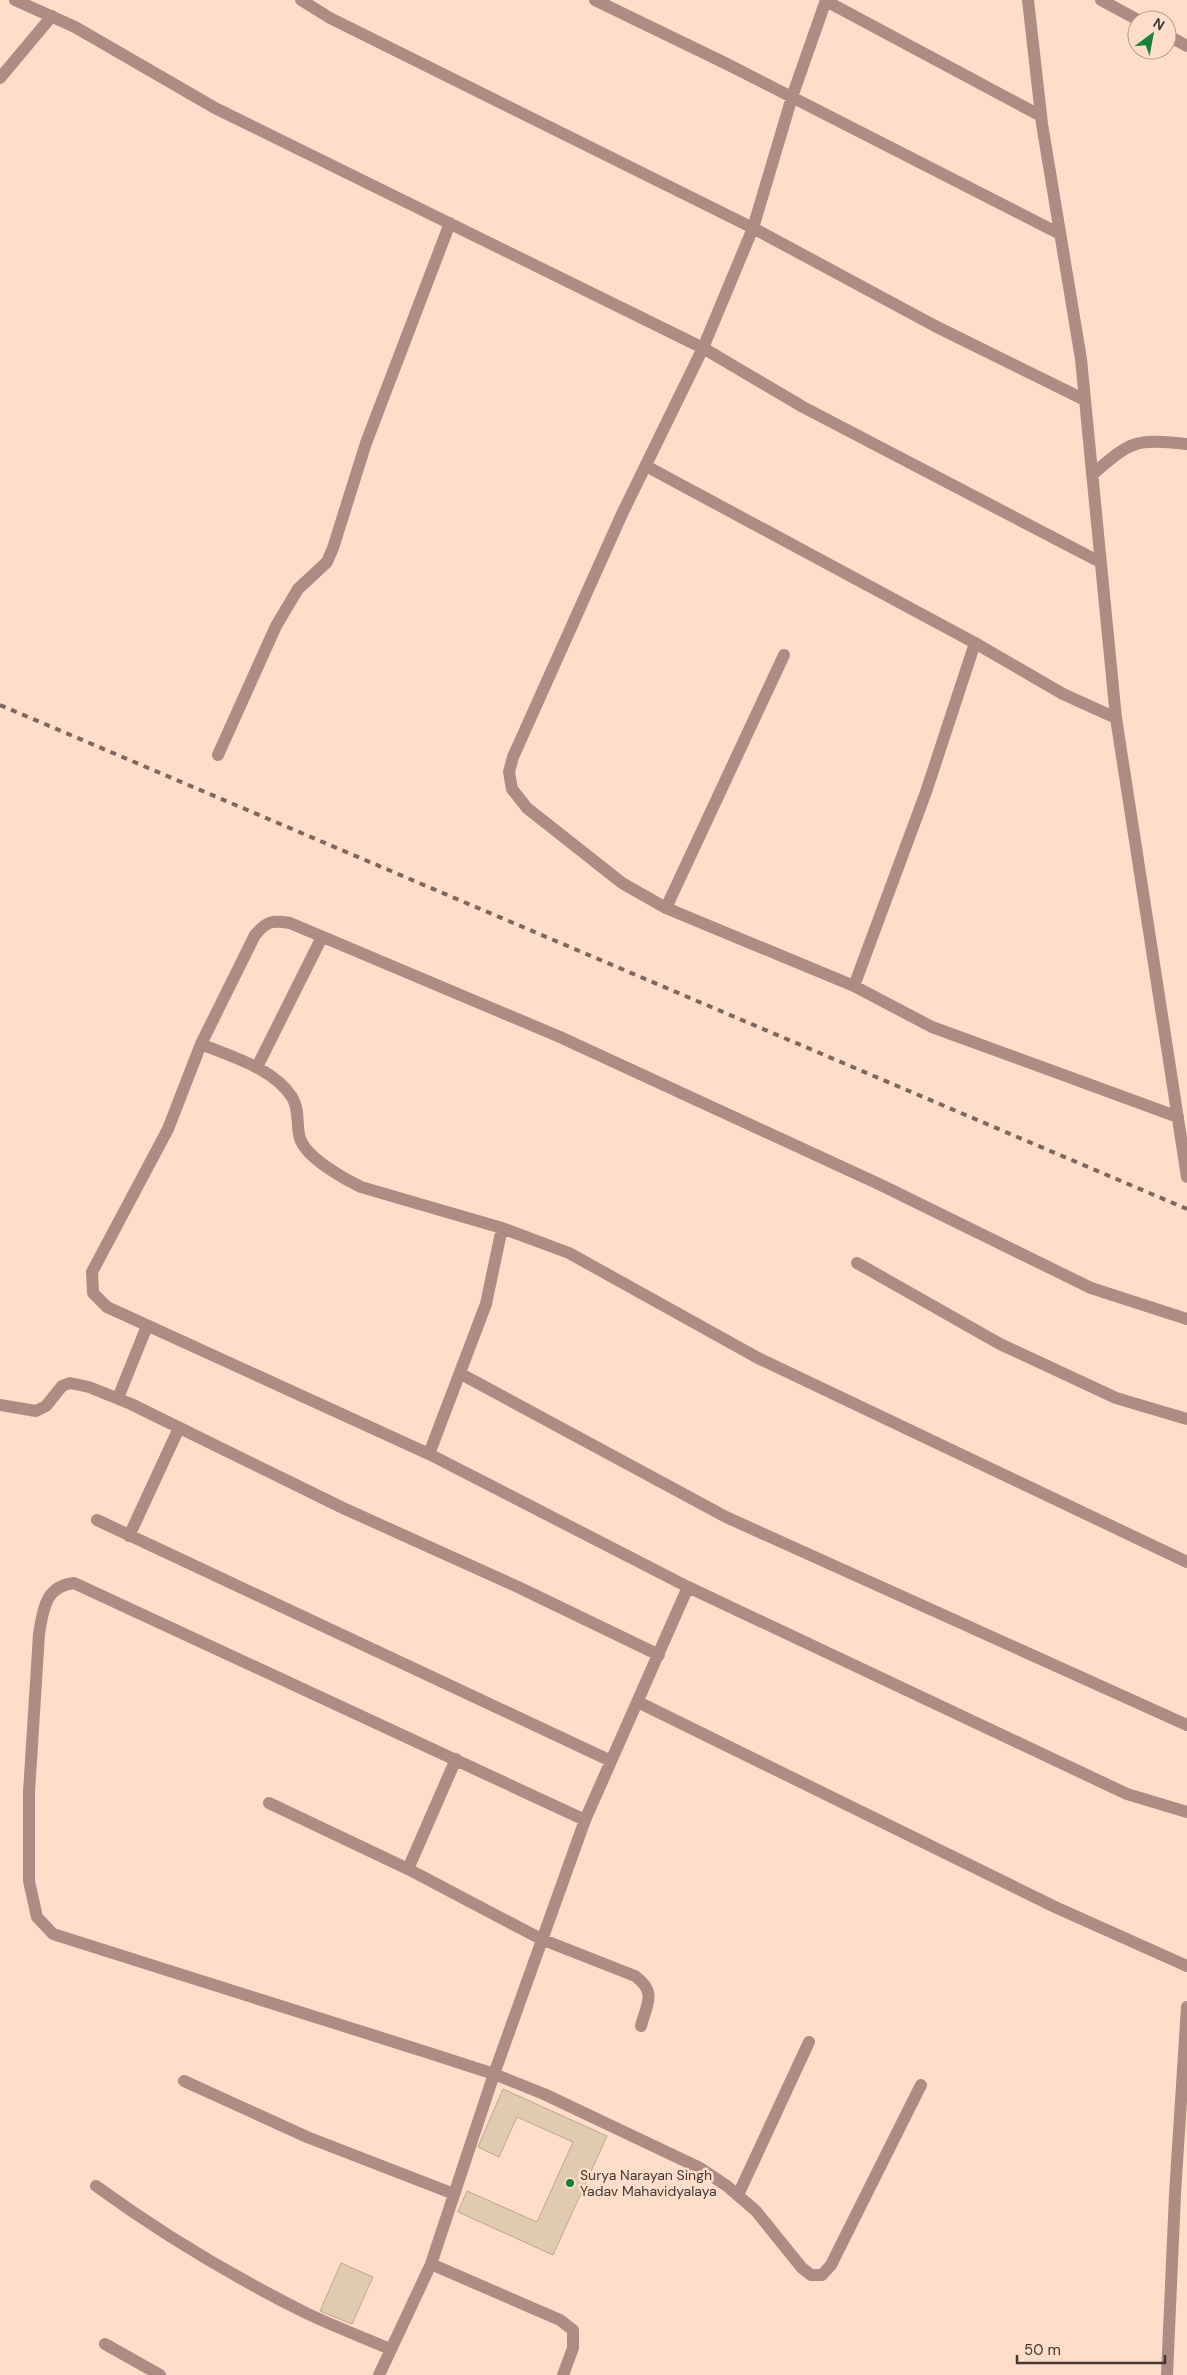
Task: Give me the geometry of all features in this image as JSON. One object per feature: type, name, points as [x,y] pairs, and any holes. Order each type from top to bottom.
[{"type":"street","points":[[15,0],[75,27],[215,108],[703,348],[803,407],[1100,562]]},
{"type":"street","points":[[301,0],[330,18],[753,228],[935,326],[1084,400]]},
{"type":"street","points":[[595,0],[792,97],[1060,234]]},
{"type":"street","points":[[1028,0],[1041,116],[1081,358],[1116,718],[1187,1177]]},
{"type":"street","points":[[1101,0],[1127,14]]},
{"type":"street","points":[[1041,116],[826,1],[792,97],[753,228],[703,348],[646,466],[513,757],[509,772],[512,789],[527,808],[622,883],[666,908],[854,986],[932,1027],[1178,1117]]},
{"type":"street","points":[[0,78],[52,16]]},
{"type":"street","points":[[218,755],[276,626],[298,590],[327,562],[334,548],[366,443],[450,223]]},
{"type":"street","points":[[1092,474],[1120,450],[1133,444],[1151,440],[1187,444]]},
{"type":"street","points":[[646,466],[974,643],[1062,694],[1116,718]]},
{"type":"street","points":[[854,986],[926,792],[974,643]]},
{"type":"street","points":[[666,908],[784,655]]},
{"type":"street","points":[[1187,1319],[1091,1288],[881,1185],[560,1037],[290,923],[276,921],[264,924],[255,935],[201,1044],[168,1129],[92,1272],[93,1294],[106,1307],[429,1454],[688,1587],[1127,1794],[1187,1812]]},
{"type":"street","points":[[257,1068],[322,937]]},
{"type":"street","points":[[201,1044],[257,1068],[279,1083],[298,1109],[301,1142],[316,1158],[340,1177],[361,1187],[502,1228],[569,1253],[758,1358],[1187,1562]]},
{"type":"street","points":[[429,1454],[486,1304],[502,1228]]},
{"type":"street","points":[[857,1263],[1009,1348],[1116,1398],[1187,1419]]},
{"type":"street","points":[[118,1398],[147,1326]]},
{"type":"street","points":[[461,1374],[726,1517],[1187,1725]]},
{"type":"street","points":[[0,1405],[36,1411],[46,1406],[62,1386],[70,1383],[89,1387],[118,1398],[343,1508],[518,1587],[659,1655]]},
{"type":"street","points":[[129,1536],[179,1428]]},
{"type":"street","points":[[97,1520],[611,1761]]},
{"type":"street","points":[[585,1820],[74,1583],[62,1584],[51,1594],[43,1609],[39,1634],[28,1792],[29,1881],[37,1917],[53,1934],[494,2074],[544,2094],[700,2168],[738,2195],[756,2211],[802,2268],[811,2275],[822,2275],[831,2265],[921,2086]]},
{"type":"street","points":[[379,2375],[431,2264],[494,2074],[585,1820],[688,1587]]},
{"type":"street","points":[[638,1702],[1055,1907],[1187,1966]]},
{"type":"street","points":[[408,1869],[456,1759]]},
{"type":"street","points":[[269,1802],[408,1869],[541,1939],[635,1976],[648,1988],[649,1996],[641,2026]]},
{"type":"street","points":[[1167,2375],[1184,2091],[1187,2008]]},
{"type":"street","points":[[738,2195],[809,2042]]},
{"type":"street","points":[[184,2081],[307,2136],[454,2194]]},
{"type":"street","points":[[96,2186],[160,2231],[231,2274],[308,2314],[390,2349]]},
{"type":"street","points":[[431,2264],[560,2320],[573,2330],[573,2348],[563,2375]]},
{"type":"street","points":[[105,2344],[160,2375]]},
{"type":"building","name":"Surya Narayan Singh Yadav Mahavidyalaya","points":[[503,2089],[607,2136],[553,2255],[458,2212],[467,2191],[537,2222],[573,2142],[517,2117],[499,2157],[478,2147]]},
{"type":"building","points":[[341,2263],[373,2277],[352,2324],[320,2311]]},
{"type":"railway","points":[[0,705],[1187,1209]]},
{"type":"place","name":"Surya Narayan Singh Yadav Mahavidyalaya","points":[[570,2183]]}]
